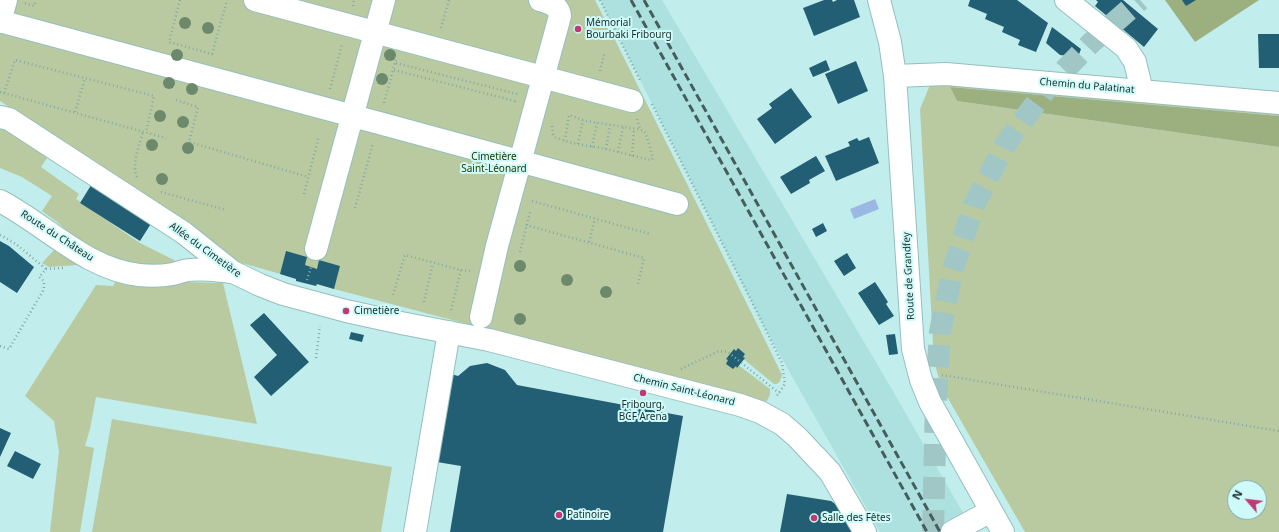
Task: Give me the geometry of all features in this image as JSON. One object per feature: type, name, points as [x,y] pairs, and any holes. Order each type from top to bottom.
[{"type":"street","points":[[6,0],[0,21],[677,204]]},
{"type":"street","points":[[255,0],[436,48],[541,87],[641,94]]},
{"type":"street","points":[[316,249],[384,0]]},
{"type":"street","points":[[481,317],[493,266],[560,16],[556,7],[540,0]]},
{"type":"street","name":"Route de Grandfey","points":[[879,0],[890,42],[895,76],[913,349],[919,373],[930,402],[1003,532]]},
{"type":"street","points":[[1066,0],[1126,48],[1135,62],[1142,91]]},
{"type":"street","name":"Chemin du Palatinat","points":[[895,76],[946,74],[1279,103]]},
{"type":"street","name":"Allée du Cimetière","points":[[4,118],[184,233],[233,272],[260,285],[302,300],[346,311],[449,332]]},
{"type":"street","name":"Route du Château","points":[[0,201],[16,209],[86,256],[104,266],[119,271],[139,275],[171,274],[190,270],[233,272]]},
{"type":"street","points":[[415,532],[449,332]]},
{"type":"street","name":"Chemin Saint-Léonard","points":[[449,332],[489,340],[740,405],[760,412],[782,424],[797,437],[830,472],[865,532]]},
{"type":"street","points":[[952,532],[991,511]]},
{"type":"path","points":[[180,0],[169,42],[212,54],[227,0]]},
{"type":"path","points":[[325,109],[354,0]]},
{"type":"path","points":[[436,48],[449,0]]},
{"type":"path","points":[[600,0],[641,94],[756,310],[782,363],[785,384],[771,404],[760,412]]},
{"type":"path","points":[[4,93],[15,60],[154,96],[135,164],[135,171],[140,181]]},
{"type":"path","points":[[396,63],[517,94],[541,87]]},
{"type":"path","points":[[394,70],[515,102],[517,94]]},
{"type":"path","points":[[75,112],[85,78]]},
{"type":"path","points":[[0,92],[166,138]]},
{"type":"path","points":[[176,100],[198,107],[189,142],[308,177]]},
{"type":"path","points":[[532,122],[550,123],[552,125],[554,136],[565,140],[578,144],[651,160],[653,158],[646,134],[640,130],[610,126],[583,120],[569,115],[565,140]]},
{"type":"path","points":[[578,144],[583,120]]},
{"type":"path","points":[[592,147],[597,123]]},
{"type":"path","points":[[606,149],[610,126]]},
{"type":"path","points":[[618,152],[622,127]]},
{"type":"path","points":[[632,156],[634,129]]},
{"type":"path","points":[[304,194],[319,136]]},
{"type":"path","points":[[155,190],[226,210]]},
{"type":"path","points":[[532,201],[650,234]]},
{"type":"path","points":[[589,242],[595,219]]},
{"type":"path","points":[[526,225],[644,258],[638,284]]},
{"type":"path","points":[[0,235],[16,244],[46,269]]},
{"type":"path","points":[[393,295],[405,255],[461,270],[475,272],[486,271],[493,266]]},
{"type":"path","points":[[424,302],[434,263]]},
{"type":"path","points":[[452,310],[461,270]]},
{"type":"path","points":[[315,323],[320,325],[316,358]]},
{"type":"path","points":[[680,369],[719,351],[728,352],[779,393]]},
{"type":"path","points":[[919,373],[927,373],[1279,432]]},
{"type":"shaded area","points":[[600,0],[662,0],[890,386],[974,532],[880,532],[763,325]]},
{"type":"shaded area","points":[[875,199],[879,209],[854,219],[850,209]]},
{"type":"green space","name":"Cimetière Saint-Léonard","points":[[0,0],[595,0],[782,375],[780,381],[777,384],[774,384],[741,357],[737,364],[770,389],[770,395],[767,401],[761,401],[334,289],[238,262],[0,101]]},
{"type":"green space","points":[[1165,0],[1259,0],[1195,42]]},
{"type":"green space","points":[[932,80],[1279,109],[1279,116],[950,87],[957,101],[1279,147],[1279,532],[1025,532],[942,388],[934,362],[920,109]]},
{"type":"green space","points":[[950,87],[1279,116],[1279,147],[957,101]]},
{"type":"green space","points":[[0,126],[49,155],[41,167],[79,194],[76,199],[140,243],[174,260],[175,263],[171,267],[114,263],[78,242],[57,222],[42,211],[52,196],[22,177],[0,168]]},
{"type":"green space","points":[[55,249],[78,265],[49,267],[42,263]]},
{"type":"green space","points":[[115,282],[153,286],[183,282],[223,283],[257,424],[96,397],[85,446],[94,448],[80,532],[50,532],[59,452],[54,421],[25,396],[96,285],[113,286]]},
{"type":"green space","points":[[112,419],[392,467],[381,532],[92,532]]},
{"type":"building","points":[[824,0],[832,0],[833,2],[837,0],[854,0],[860,17],[814,36],[803,8]]},
{"type":"building","points":[[970,0],[1017,0],[1048,23],[1036,52],[1018,45],[1020,40],[1002,32],[1004,27],[985,19],[987,14],[968,6]]},
{"type":"building","points":[[1096,0],[1123,0],[1158,29],[1144,47],[1095,6],[1098,2]]},
{"type":"building","points":[[1182,0],[1196,0],[1186,6]]},
{"type":"building","points":[[1052,27],[1081,49],[1078,57],[1060,55],[1046,43]]},
{"type":"building","points":[[1258,34],[1279,34],[1279,68],[1259,68]]},
{"type":"building","points":[[826,60],[830,70],[813,77],[809,68]]},
{"type":"building","points":[[856,61],[868,91],[838,104],[825,74]]},
{"type":"building","points":[[791,88],[812,117],[775,144],[757,119],[772,108],[769,104]]},
{"type":"building","points":[[869,137],[879,163],[836,181],[825,156],[850,146],[848,142],[857,138],[859,141]]},
{"type":"building","points":[[816,156],[825,171],[809,180],[810,183],[791,194],[780,177]]},
{"type":"building","points":[[93,182],[152,222],[140,241],[80,203]]},
{"type":"building","points":[[823,223],[827,231],[816,237],[812,229]]},
{"type":"building","points":[[0,241],[9,246],[34,267],[17,293],[0,282]]},
{"type":"building","points":[[286,251],[307,257],[305,265],[317,269],[319,260],[340,266],[334,289],[317,284],[316,286],[296,281],[296,279],[280,274]]},
{"type":"building","points":[[847,253],[856,268],[844,276],[834,261]]},
{"type":"building","points":[[875,282],[888,302],[886,304],[894,316],[879,325],[858,293]]},
{"type":"building","points":[[264,313],[309,362],[271,396],[254,377],[277,355],[250,325]]},
{"type":"building","points":[[351,332],[364,335],[362,342],[349,339]]},
{"type":"building","points":[[895,334],[898,354],[889,355],[886,335]]},
{"type":"building","points":[[738,348],[745,354],[743,357],[745,358],[737,368],[736,366],[733,369],[726,364],[728,360],[726,359],[734,349],[736,351]]},
{"type":"building","points":[[487,363],[505,370],[517,385],[683,416],[663,532],[450,532],[461,466],[437,462],[451,374],[458,376],[470,366]]},
{"type":"building","points":[[0,428],[11,433],[0,457]]},
{"type":"building","points":[[15,451],[41,464],[33,479],[7,466]]},
{"type":"building","name":"Salle des Fêtes","points":[[787,494],[831,501],[837,505],[854,532],[780,532]]},
{"type":"tunnel","points":[[933,532],[936,400],[940,332],[952,272],[974,205],[1005,145],[1047,88],[1091,43],[1140,0]]},
{"type":"railway","points":[[631,0],[927,532]]},
{"type":"railway","points":[[644,0],[940,532]]},
{"type":"place","name":"Mémorial Bourbaki Fribourg","points":[[578,29]]},
{"type":"place","name":"Cimetière","points":[[346,311]]},
{"type":"place","name":"Fribourg, BCF Arena","points":[[643,393]]},
{"type":"place","name":"Patinoire","points":[[559,515]]},
{"type":"place","name":"Salle des Fêtes","points":[[814,518]]}]
